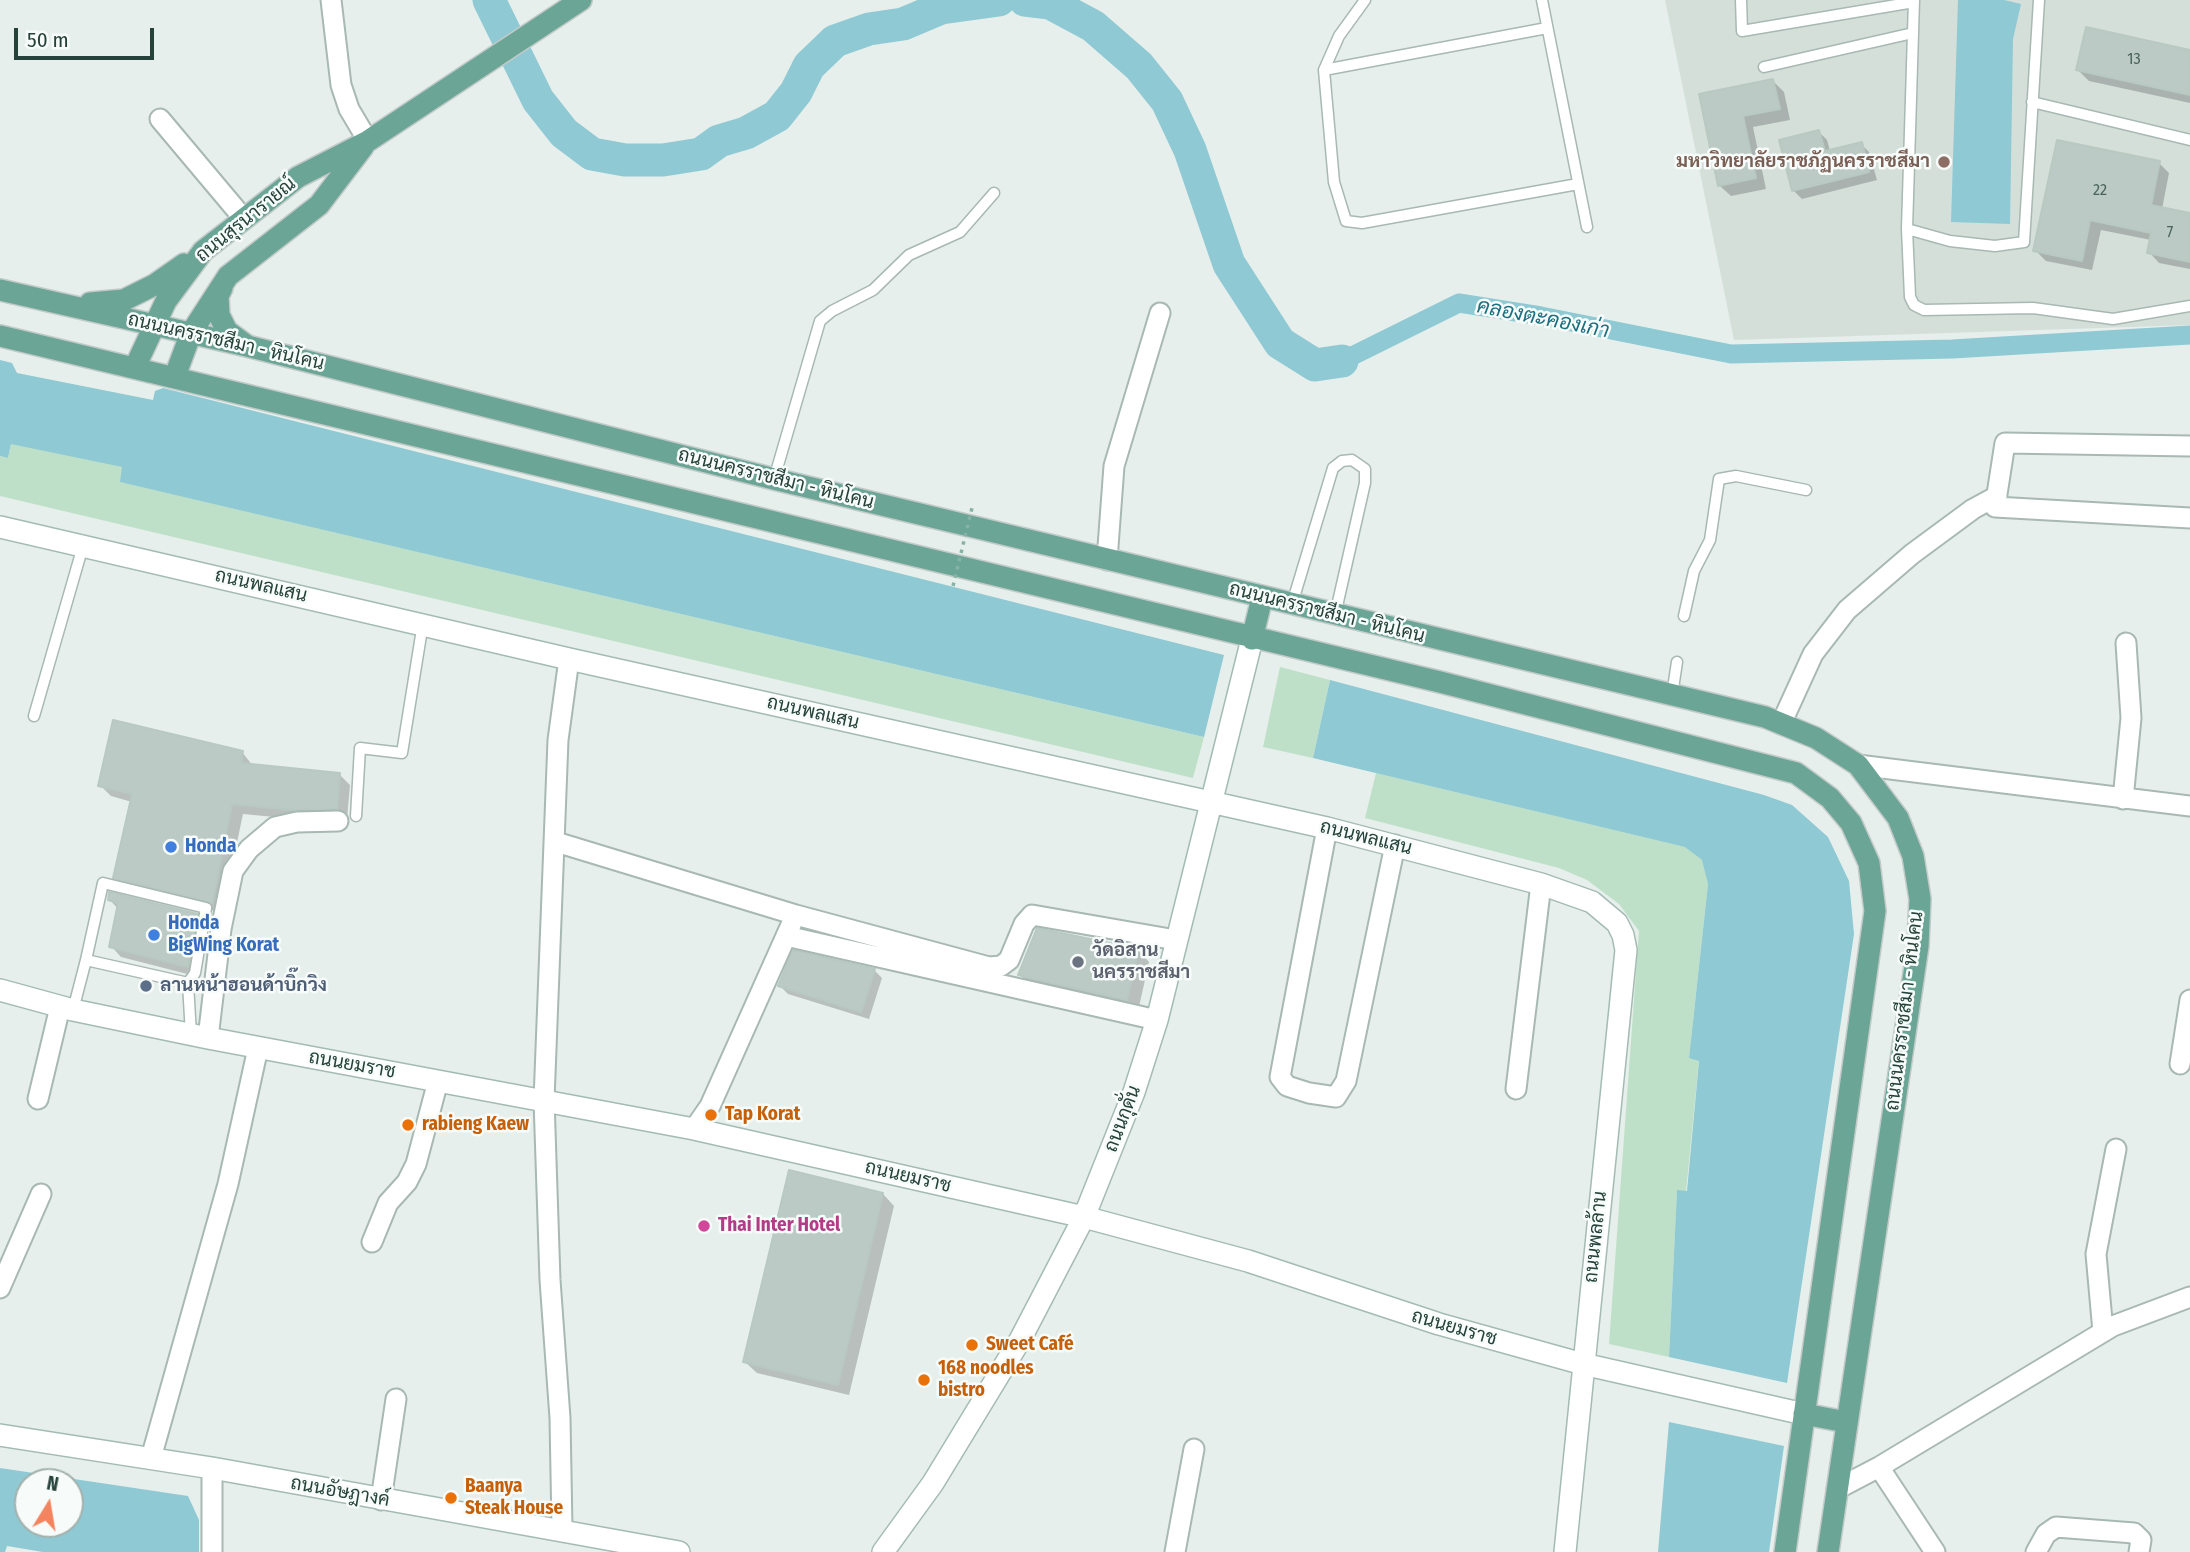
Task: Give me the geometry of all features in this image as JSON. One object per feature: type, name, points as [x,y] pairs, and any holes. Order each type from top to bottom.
[{"type":"main road","name":"ถนนสุรนารายณ์","points":[[135,367],[153,324],[181,277],[203,251],[298,177],[368,141],[581,0]]},
{"type":"main road","name":"ถนนสุรนารายณ์","points":[[175,376],[191,333],[228,276],[319,205],[368,141]]},
{"type":"main road","points":[[68,305],[124,300],[154,285],[203,251]]},
{"type":"main road","points":[[228,276],[218,296],[219,314],[228,331],[247,346]]},
{"type":"main road","name":"ถนนนครราชสีมา - หินโคน","points":[[0,290],[247,346],[774,479],[1672,695],[1781,724],[1816,738],[1858,765],[1898,818],[1913,856],[1920,899],[1916,959],[1828,1552]]},
{"type":"main road","points":[[0,336],[175,376],[1252,639],[1440,682],[1796,773],[1830,798],[1851,823],[1869,863],[1875,911],[1785,1552]]},
{"type":"main road","points":[[1252,639],[1262,598]]},
{"type":"main road","points":[[1804,1414],[1846,1422]]},
{"type":"street","points":[[331,0],[341,85],[349,109],[368,141]]},
{"type":"street","points":[[160,119],[244,219]]},
{"type":"street","points":[[1107,560],[1114,466],[1160,313]]},
{"type":"street","points":[[2190,446],[2005,443],[1995,508],[2190,518]]},
{"type":"street","points":[[1781,724],[1813,654],[1847,610],[1912,554],[1972,509],[1997,496]]},
{"type":"street","name":"ถนนพลแสน","points":[[0,527],[569,659],[1327,828],[1541,884],[1592,902],[1616,923]]},
{"type":"street","name":"ถนนกุดั่น","points":[[883,1552],[933,1483],[1020,1340],[1084,1217],[1134,1092],[1157,1020],[1252,639]]},
{"type":"street","points":[[2123,799],[2131,718],[2126,643]]},
{"type":"street","points":[[562,1529],[560,1418],[550,1280],[544,1100],[558,740],[569,659]]},
{"type":"street","points":[[1858,765],[2190,806]]},
{"type":"street","points":[[200,1036],[233,871],[249,849],[275,827],[296,822],[347,818]]},
{"type":"street","points":[[1327,828],[1280,1076],[1287,1086],[1308,1093],[1334,1098],[1343,1091],[1395,845]]},
{"type":"street","points":[[556,842],[796,915],[993,967],[1001,966],[1009,960],[1024,924],[1032,915],[1176,940]]},
{"type":"street","points":[[1516,1089],[1541,884]]},
{"type":"street","points":[[694,1129],[710,1106],[796,915]]},
{"type":"street","name":"ถนนพลล้าน","points":[[1565,1552],[1626,950],[1623,935],[1616,923]]},
{"type":"street","points":[[786,936],[1157,1020]]},
{"type":"street","name":"ถนนยมราช","points":[[0,990],[67,1009],[258,1048],[694,1129],[1084,1217],[1248,1261],[1439,1324],[1583,1364],[1804,1414]]},
{"type":"street","points":[[2180,1064],[2190,1000]]},
{"type":"street","points":[[37,1100],[67,1009]]},
{"type":"street","points":[[151,1458],[228,1184],[258,1048]]},
{"type":"street","points":[[372,1242],[388,1203],[407,1182],[416,1164],[438,1081]]},
{"type":"street","points":[[2103,1332],[2096,1254],[2116,1149]]},
{"type":"street","points":[[0,1288],[41,1195]]},
{"type":"street","points":[[1836,1489],[1879,1467],[2103,1332],[2190,1297]]},
{"type":"street","points":[[381,1500],[396,1399]]},
{"type":"street","name":"ถนนอัษฎางค์","points":[[0,1435],[212,1468],[680,1552]]},
{"type":"street","points":[[1175,1552],[1195,1449]]},
{"type":"street","points":[[1879,1467],[1935,1552]]},
{"type":"street","points":[[212,1468],[212,1552]]},
{"type":"street","points":[[2036,1552],[2046,1534],[2056,1527],[2134,1533],[2141,1540],[2139,1552]]},
{"type":"lane","points":[[1365,0],[1332,48],[1324,70],[1334,182],[1343,216],[1348,222],[1500,200],[1578,184]]},
{"type":"lane","points":[[1542,0],[1587,227]]},
{"type":"lane","points":[[1741,0],[1742,32],[1914,1],[1908,229],[1910,298],[1914,305],[1924,310],[2033,308],[2113,319],[2190,306]]},
{"type":"lane","points":[[1908,229],[1950,241],[1995,246],[2024,242],[2039,0]]},
{"type":"lane","points":[[1324,70],[1547,28]]},
{"type":"lane","points":[[1764,67],[1913,33]]},
{"type":"lane","points":[[2032,102],[2190,140]]},
{"type":"lane","points":[[774,479],[820,321],[832,311],[873,290],[909,255],[960,232],[995,193]]},
{"type":"lane","points":[[1292,605],[1333,468],[1342,461],[1352,460],[1365,469],[1365,483],[1335,615]]},
{"type":"lane","points":[[1684,615],[1694,571],[1710,540],[1721,477],[1746,477],[1806,490]]},
{"type":"lane","points":[[34,716],[83,545]]},
{"type":"lane","points":[[347,818],[360,748],[402,753],[423,623]]},
{"type":"lane","points":[[1672,695],[1677,662]]},
{"type":"lane","points":[[67,1009],[86,960],[103,883],[206,908],[195,973],[188,983],[200,1036]]},
{"type":"lane","points":[[86,960],[188,983]]},
{"type":"path","points":[[953,586],[972,508]]},
{"type":"shaded area","name":"มหาวิทยาลัยราชภัฏนครราชสีมา","points":[[1665,0],[2190,0],[2190,325],[1734,340]]},
{"type":"green space","points":[[11,443],[123,467],[121,482],[1204,737],[1193,778],[0,496],[0,456],[8,458]]},
{"type":"green space","points":[[1280,667],[1330,680],[1313,758],[1263,747]]},
{"type":"green space","points":[[1376,773],[1686,847],[1702,860],[1707,869],[1708,884],[1689,1058],[1699,1060],[1686,1192],[1677,1191],[1669,1357],[1609,1344],[1639,931],[1619,904],[1587,880],[1559,868],[1365,818]]},
{"type":"water","points":[[1958,0],[2004,0],[2021,4],[2013,39],[2010,224],[1951,222]]},
{"type":"water","points":[[0,360],[12,363],[17,373],[153,400],[155,391],[163,388],[1224,655],[1204,737],[120,482],[122,467],[11,444],[8,458],[0,456]]},
{"type":"water","points":[[1330,680],[1764,795],[1792,805],[1828,837],[1849,881],[1854,934],[1787,1383],[1669,1357],[1677,1190],[1687,1191],[1699,1061],[1689,1058],[1708,884],[1702,860],[1685,847],[1313,758]]},
{"type":"water","points":[[1669,1422],[1784,1446],[1769,1552],[1658,1552]]},
{"type":"water","points":[[0,1468],[14,1470],[14,1538],[84,1538],[84,1481],[188,1496],[199,1520],[199,1552],[43,1552],[7,1546],[5,1552],[0,1552]]},
{"type":"building","points":[[2086,27],[2190,50],[2190,95],[2076,70]]},
{"type":"building","points":[[1773,79],[1780,109],[1743,116],[1756,178],[1718,186],[1699,94]]},
{"type":"building","points":[[1819,130],[1825,151],[1862,142],[1869,172],[1792,191],[1779,140]]},
{"type":"building","points":[[2057,140],[2160,161],[2151,205],[2190,213],[2190,262],[2147,253],[2151,233],[2090,220],[2082,261],[2033,251]]},
{"type":"building","name":"Honda","points":[[113,720],[243,751],[241,763],[340,773],[337,809],[294,810],[232,804],[212,903],[113,878],[132,794],[98,786]]},
{"type":"building","name":"Honda BigWing Korat","points":[[109,892],[198,914],[188,967],[109,947],[118,903],[108,900]]},
{"type":"building","name":"วัดอิสาน นครราชสีมา","points":[[1037,928],[1139,949],[1127,1000],[1018,975]]},
{"type":"building","points":[[793,950],[875,969],[861,1012],[778,986]]},
{"type":"building","points":[[789,1170],[883,1193],[838,1385],[743,1362]]},
{"type":"waterway","name":"คลองตะคองเก่า","points":[[489,0],[538,100],[564,133],[592,154],[625,160],[663,160],[701,154],[719,141],[746,133],[777,116],[796,92],[809,66],[835,41],[869,29],[903,24],[941,8],[999,0]]},
{"type":"waterway","name":"คลองตะคองเก่า","points":[[1025,0],[1050,3],[1093,26],[1139,66],[1167,101],[1190,150],[1229,264],[1280,343],[1315,365],[1342,361]]},
{"type":"waterway","name":"คลองตะคองเก่า","points":[[1342,361],[1459,303],[1541,316],[1731,354],[1952,349],[2190,335]]},
{"type":"place","name":"มหาวิทยาลัยราชภัฏนครราชสีมา","points":[[1944,162]]},
{"type":"place","name":"Honda","points":[[171,847]]},
{"type":"place","name":"Honda BigWing Korat","points":[[154,935]]},
{"type":"place","name":"วัดอิสาน นครราชสีมา","points":[[1078,962]]},
{"type":"place","name":"ลานหน้าฮอนด้าบิ๊กวิง","points":[[146,986]]},
{"type":"place","name":"Tap Korat","points":[[711,1115]]},
{"type":"place","name":"rabieng Kaew","points":[[408,1125]]},
{"type":"place","name":"Thai Inter Hotel","points":[[704,1226]]},
{"type":"place","name":"Sweet Café","points":[[972,1345]]},
{"type":"place","name":"168 noodles bistro","points":[[924,1380]]},
{"type":"place","name":"Baanya Steak House","points":[[451,1498]]}]
